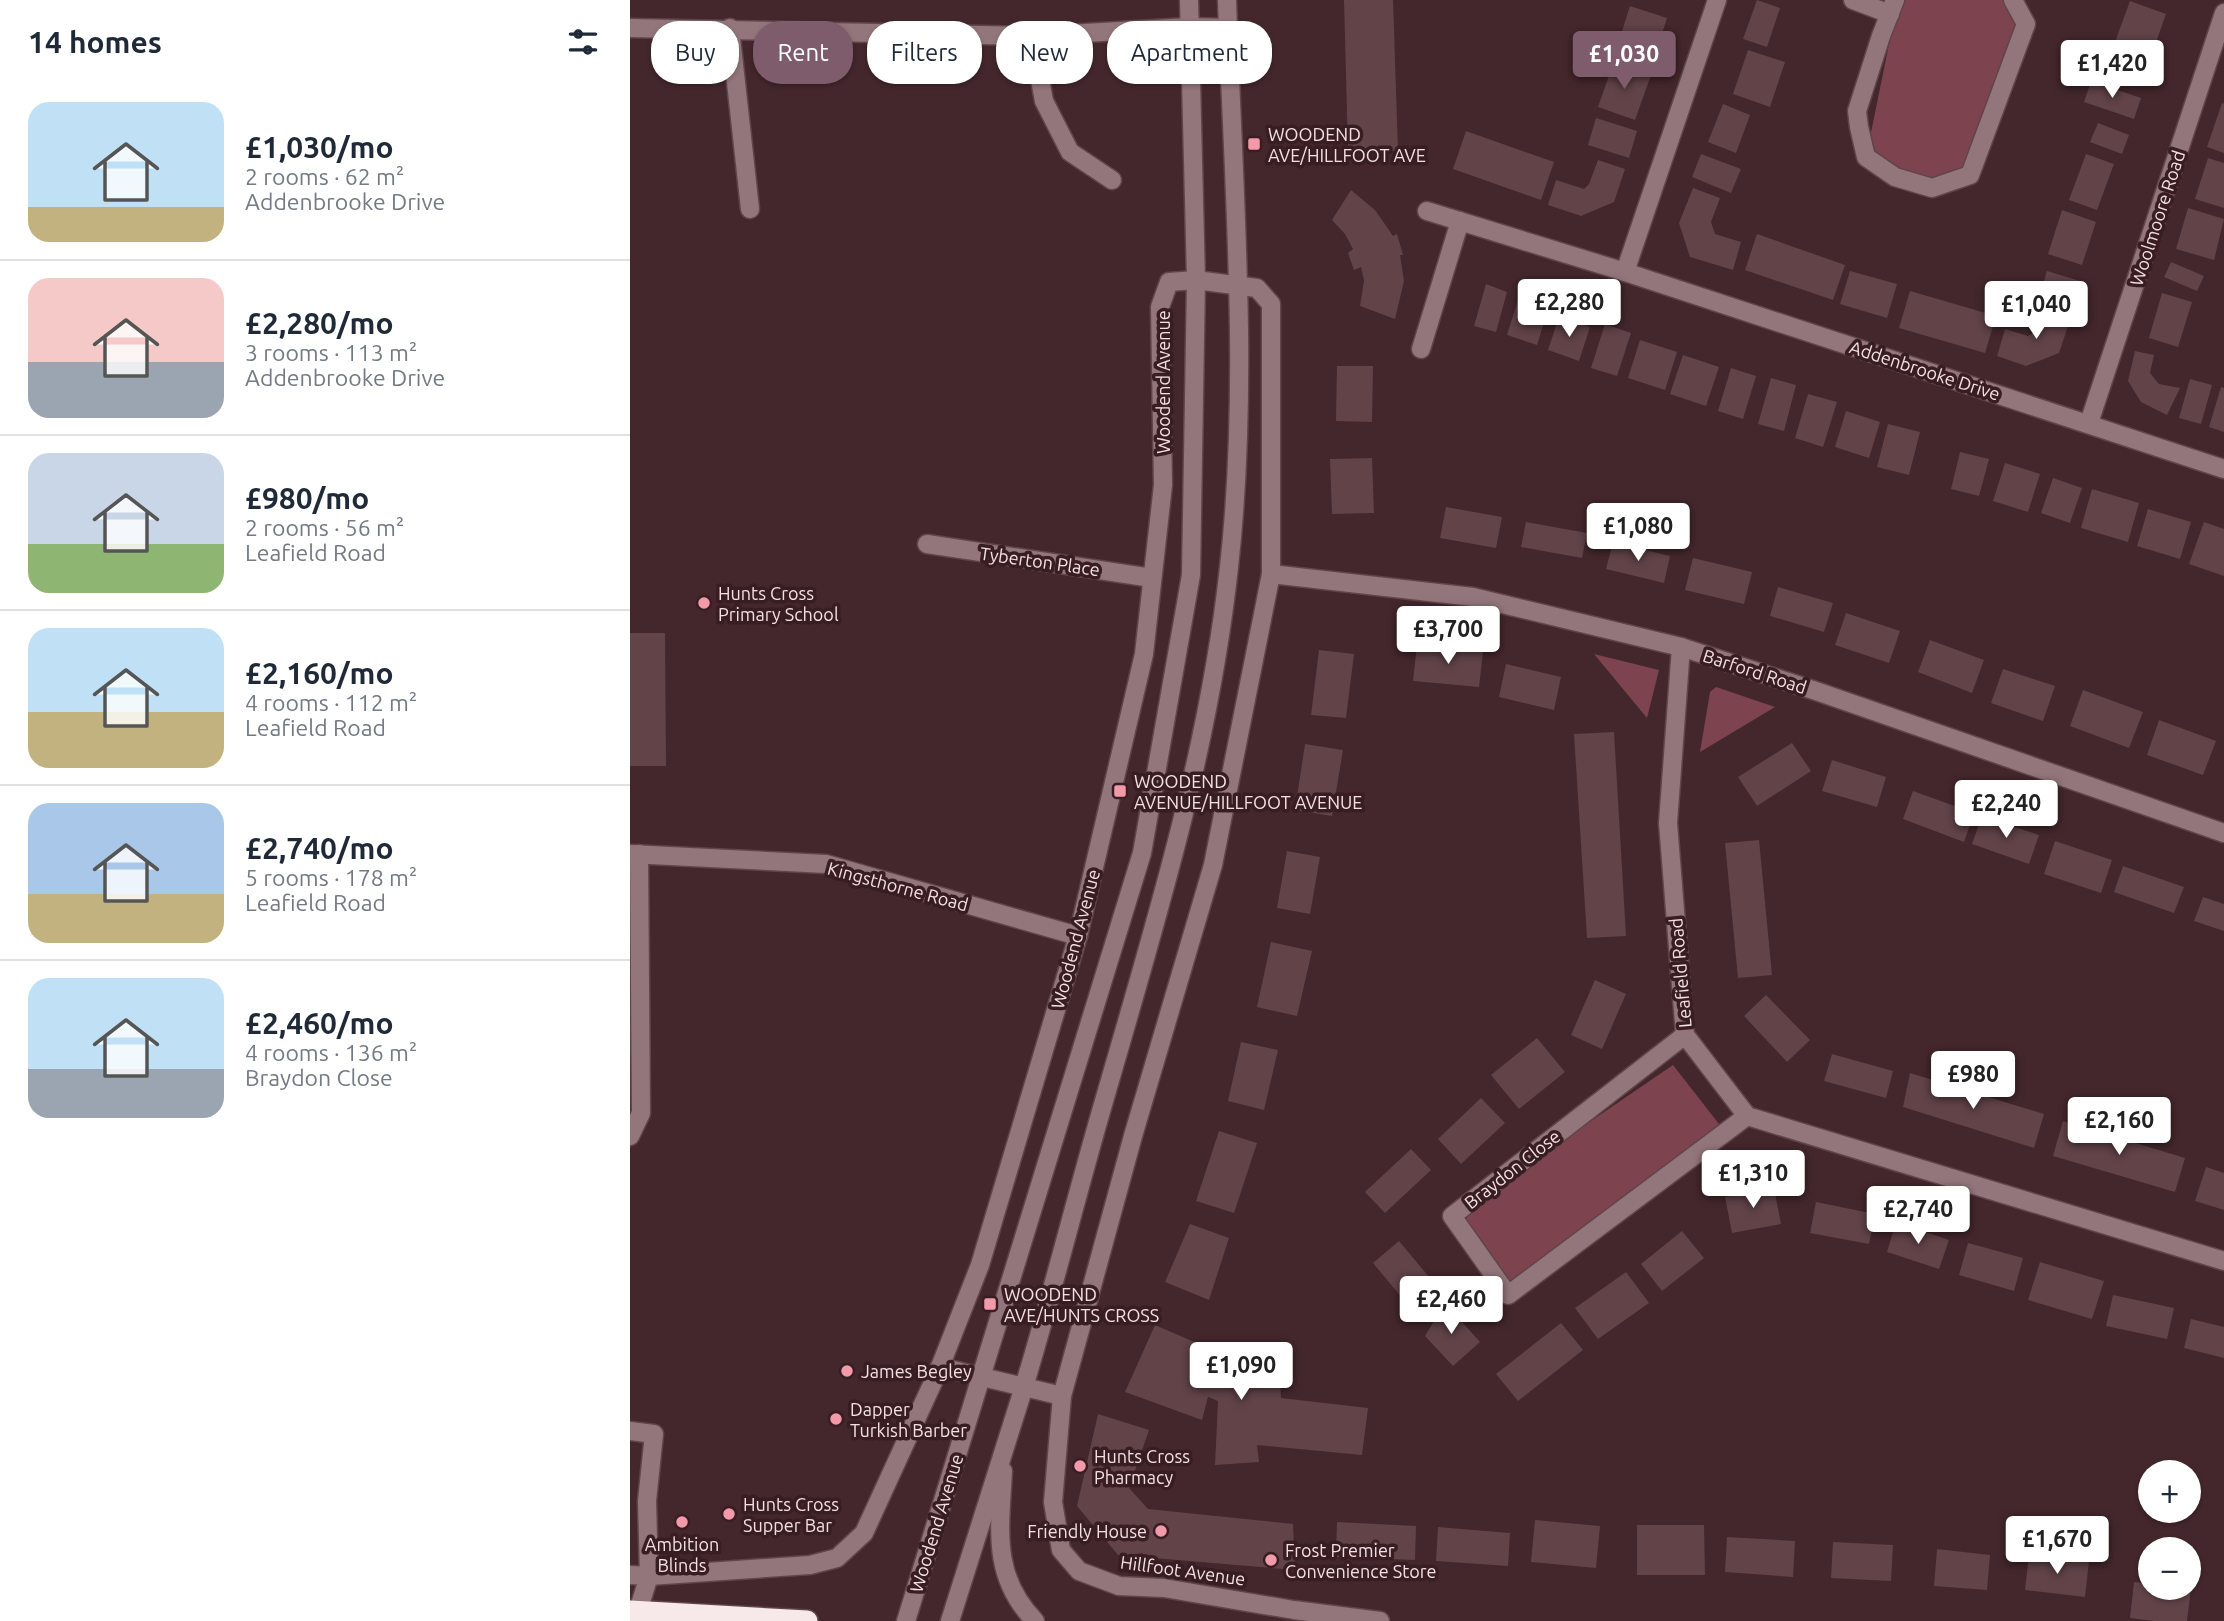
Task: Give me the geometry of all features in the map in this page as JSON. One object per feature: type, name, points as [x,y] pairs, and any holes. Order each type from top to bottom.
[{"type":"highway","points":[[634,1611],[807,1621]]},
{"type":"street","name":"Woodend Avenue","points":[[1189,0],[1190,21]]},
{"type":"street","points":[[1227,0],[1228,21]]},
{"type":"street","points":[[1853,0],[1892,7],[1857,111],[1866,157],[1895,177],[1932,188],[1970,175],[2026,24],[2012,0]]},
{"type":"street","points":[[1625,272],[1712,1]]},
{"type":"street","name":"Woolmoore Road","points":[[2089,423],[2224,13]]},
{"type":"street","points":[[630,28],[651,28]]},
{"type":"street","points":[[739,28],[996,35]]},
{"type":"street","points":[[736,84],[750,209]]},
{"type":"street","points":[[1041,84],[1044,101],[1070,152],[1112,180]]},
{"type":"street","name":"Woodend Avenue","points":[[906,1621],[1142,853],[1191,575],[1196,280],[1191,84]]},
{"type":"street","points":[[950,1621],[1023,1388],[1175,859],[1213,687],[1229,567],[1237,469],[1238,284],[1230,84]]},
{"type":"street","name":"Addenbrooke Drive","points":[[1427,211],[1625,272],[2224,469]]},
{"type":"street","points":[[1421,349],[1460,221]]},
{"type":"street","name":"Woodend Avenue","points":[[649,1576],[810,1565],[837,1558],[864,1533],[940,1367],[979,1265],[1079,936],[1144,654],[1163,485],[1160,307],[1169,282],[1196,280]]},
{"type":"street","points":[[940,1367],[1062,1396],[1133,1136],[1213,865],[1271,574],[1271,304],[1257,288],[1196,280]]},
{"type":"street","name":"Tyberton Place","points":[[927,544],[1152,578]]},
{"type":"street","name":"Barford Road","points":[[1271,574],[1473,597],[1681,647],[1816,691],[2224,833]]},
{"type":"street","name":"Leafield Road","points":[[1681,647],[1668,823],[1685,1035],[1747,1116]]},
{"type":"street","points":[[630,1136],[641,1113],[634,854]]},
{"type":"street","name":"Kingsthorne Road","points":[[634,854],[826,864],[1079,936]]},
{"type":"street","name":"Braydon Close","points":[[1685,1035],[1452,1216],[1508,1294],[1747,1116]]},
{"type":"street","points":[[1747,1116],[2224,1261]]},
{"type":"street","name":"Hillfoot Avenue","points":[[1062,1396],[1053,1502],[1060,1550],[1079,1571],[1119,1586],[1164,1588],[1294,1615],[1380,1621]]},
{"type":"street","points":[[630,1431],[654,1434],[648,1501],[649,1576],[634,1611]]},
{"type":"street","points":[[1004,1447],[1000,1552],[1012,1591],[1035,1621]]},
{"type":"street","points":[[630,1575],[649,1576]]},
{"type":"shaded area","points":[[1898,0],[2013,0],[2026,24],[1970,175],[1916,183],[1866,157]]},
{"type":"shaded area","points":[[1594,654],[1659,670],[1647,718]]},
{"type":"shaded area","points":[[1716,687],[1775,707],[1700,752],[1710,692]]},
{"type":"shaded area","points":[[1673,1065],[1719,1124],[1508,1295],[1452,1216]]},
{"type":"building","points":[[1344,0],[1393,0],[1398,151],[1348,152]]},
{"type":"building","points":[[1757,0],[1780,8],[1767,47],[1743,39]]},
{"type":"building","points":[[2130,1],[2166,14],[2141,85],[2104,72]]},
{"type":"building","points":[[1630,6],[1667,18],[1652,65],[1615,53]]},
{"type":"building","points":[[1748,50],[1785,62],[1770,107],[1733,94]]},
{"type":"building","points":[[1614,61],[1651,75],[1635,120],[1598,107]]},
{"type":"building","points":[[2091,81],[2141,98],[2134,119],[2084,102]]},
{"type":"building","points":[[2222,103],[2224,104],[2224,153],[2207,147]]},
{"type":"building","points":[[1723,104],[1750,115],[1736,153],[1708,142]]},
{"type":"building","points":[[1596,118],[1637,131],[1629,158],[1588,145]]},
{"type":"building","points":[[2098,123],[2129,135],[2122,154],[2090,142]]},
{"type":"building","points":[[1466,131],[1554,162],[1541,200],[1453,169]]},
{"type":"building","points":[[1701,154],[1741,169],[1731,193],[1692,177]]},
{"type":"building","points":[[2086,154],[2114,164],[2097,210],[2069,200]]},
{"type":"building","points":[[2208,158],[2224,163],[2224,208],[2195,199]]},
{"type":"building","points":[[1598,160],[1625,169],[1614,202],[1581,216],[1548,205],[1556,180],[1584,189],[1589,184]]},
{"type":"building","points":[[1693,188],[1720,198],[1711,222],[1715,234],[1741,242],[1733,270],[1690,257],[1679,223]]},
{"type":"building","points":[[1351,190],[1375,210],[1393,236],[1397,234],[1403,255],[1400,255],[1404,281],[1395,319],[1360,306],[1364,281],[1361,267],[1354,270],[1348,253],[1353,249],[1345,234],[1332,220]]},
{"type":"building","points":[[2188,208],[2224,219],[2214,260],[2176,249]]},
{"type":"building","points":[[2062,210],[2096,222],[2082,265],[2048,254]]},
{"type":"building","points":[[1757,234],[1845,265],[1833,300],[1745,270]]},
{"type":"building","points":[[2171,262],[2204,276],[2197,291],[2164,277]]},
{"type":"building","points":[[1850,271],[1897,284],[1887,318],[1840,304]]},
{"type":"building","points":[[2047,271],[2080,281],[2073,304],[2040,294]]},
{"type":"building","points":[[1486,284],[1507,292],[1496,332],[1474,326]]},
{"type":"building","points":[[1910,291],[1996,316],[1985,353],[1899,328]]},
{"type":"building","points":[[2162,293],[2192,302],[2178,347],[2149,338]]},
{"type":"building","points":[[1518,300],[1548,310],[1537,345],[1507,335]]},
{"type":"building","points":[[2044,309],[2071,317],[2059,353],[2026,366],[1997,356],[2005,329],[2028,336],[2037,331]]},
{"type":"building","points":[[1559,317],[1590,327],[1579,361],[1548,350]]},
{"type":"building","points":[[1605,324],[1631,333],[1617,376],[1591,368]]},
{"type":"building","points":[[1640,340],[1677,352],[1665,390],[1628,378]]},
{"type":"building","points":[[2135,351],[2154,355],[2150,373],[2159,384],[2180,388],[2167,415],[2141,402],[2128,381]]},
{"type":"building","points":[[1683,355],[1719,367],[1706,406],[1670,394]]},
{"type":"building","points":[[1337,366],[1373,366],[1372,422],[1336,421]]},
{"type":"building","points":[[1731,368],[1756,376],[1743,419],[1718,411]]},
{"type":"building","points":[[1771,378],[1796,385],[1784,431],[1758,424]]},
{"type":"building","points":[[2190,379],[2212,385],[2201,424],[2179,418]]},
{"type":"building","points":[[2221,387],[2224,388],[2224,432],[2209,427]]},
{"type":"building","points":[[1808,394],[1837,402],[1823,447],[1795,438]]},
{"type":"building","points":[[1846,411],[1880,422],[1869,458],[1835,447]]},
{"type":"building","points":[[1888,424],[1920,432],[1909,475],[1877,467]]},
{"type":"building","points":[[1960,452],[1989,459],[1979,496],[1951,489]]},
{"type":"building","points":[[1372,458],[1374,513],[1332,514],[1330,459]]},
{"type":"building","points":[[2005,463],[2040,474],[2028,512],[1993,501]]},
{"type":"building","points":[[2053,478],[2082,488],[2070,523],[2041,513]]},
{"type":"building","points":[[2092,489],[2139,503],[2128,542],[2081,528]]},
{"type":"building","points":[[1446,507],[1502,517],[1496,548],[1440,538]]},
{"type":"building","points":[[2148,509],[2191,522],[2180,559],[2137,546]]},
{"type":"building","points":[[1526,522],[1587,533],[1582,558],[1521,547]]},
{"type":"building","points":[[2204,522],[2224,529],[2224,576],[2189,564]]},
{"type":"building","points":[[1613,542],[1670,556],[1664,583],[1606,569]]},
{"type":"building","points":[[1693,558],[1752,572],[1744,604],[1685,590]]},
{"type":"building","points":[[1778,587],[1833,603],[1824,632],[1770,616]]},
{"type":"building","points":[[1846,613],[1900,631],[1889,663],[1835,645]]},
{"type":"building","points":[[630,633],[665,633],[666,766],[630,766]]},
{"type":"building","points":[[1930,640],[1984,660],[1972,693],[1918,672]]},
{"type":"building","points":[[1417,645],[1483,652],[1479,687],[1413,681]]},
{"type":"building","points":[[1319,650],[1354,654],[1346,718],[1311,715]]},
{"type":"building","points":[[1506,664],[1561,677],[1554,710],[1499,697]]},
{"type":"building","points":[[2003,669],[2055,686],[2043,721],[1991,703]]},
{"type":"building","points":[[2083,690],[2143,712],[2129,748],[2070,726]]},
{"type":"building","points":[[2159,720],[2216,741],[2203,775],[2147,755]]},
{"type":"building","points":[[1614,732],[1626,936],[1587,938],[1574,734]]},
{"type":"building","points":[[1792,743],[1811,771],[1757,806],[1738,777]]},
{"type":"building","points":[[1305,744],[1343,750],[1332,816],[1295,810]]},
{"type":"building","points":[[1832,760],[1886,777],[1877,807],[1822,791]]},
{"type":"building","points":[[1913,791],[1974,813],[1964,842],[1903,819]]},
{"type":"building","points":[[1982,816],[2039,835],[2029,864],[1972,844]]},
{"type":"building","points":[[1759,840],[1772,975],[1738,978],[1725,843]]},
{"type":"building","points":[[2055,841],[2112,860],[2101,893],[2044,874]]},
{"type":"building","points":[[1287,851],[1320,857],[1310,914],[1277,908]]},
{"type":"building","points":[[2123,866],[2184,887],[2174,913],[2114,892]]},
{"type":"building","points":[[2203,897],[2224,904],[2224,931],[2194,921]]},
{"type":"building","points":[[1271,942],[1312,951],[1297,1016],[1257,1007]]},
{"type":"building","points":[[1595,980],[1626,994],[1602,1049],[1571,1035]]},
{"type":"building","points":[[1766,995],[1810,1040],[1787,1062],[1744,1016]]},
{"type":"building","points":[[1537,1038],[1565,1072],[1519,1109],[1491,1075]]},
{"type":"building","points":[[1241,1042],[1278,1050],[1264,1110],[1228,1101]]},
{"type":"building","points":[[1832,1054],[1893,1071],[1886,1098],[1824,1081]]},
{"type":"building","points":[[1910,1073],[2044,1114],[2034,1148],[1903,1107]]},
{"type":"building","points":[[1481,1098],[1505,1123],[1461,1164],[1438,1139]]},
{"type":"building","points":[[2063,1121],[2185,1158],[2175,1192],[2053,1156]]},
{"type":"building","points":[[1219,1131],[1257,1143],[1234,1213],[1196,1201]]},
{"type":"building","points":[[1411,1149],[1431,1170],[1385,1213],[1365,1192]]},
{"type":"building","points":[[2206,1167],[2224,1173],[2224,1210],[2195,1201]]},
{"type":"building","points":[[1774,1188],[1781,1224],[1732,1233],[1725,1197]]},
{"type":"building","points":[[1816,1202],[1875,1214],[1869,1244],[1810,1233]]},
{"type":"building","points":[[1896,1222],[1949,1240],[1939,1269],[1887,1252]]},
{"type":"building","points":[[1190,1224],[1229,1238],[1209,1300],[1165,1282]]},
{"type":"building","points":[[1682,1231],[1704,1258],[1662,1291],[1641,1264]]},
{"type":"building","points":[[1399,1241],[1434,1283],[1408,1305],[1373,1263]]},
{"type":"building","points":[[1968,1243],[2023,1258],[2014,1291],[1959,1275]]},
{"type":"building","points":[[2040,1262],[2104,1281],[2092,1319],[2028,1300]]},
{"type":"building","points":[[1626,1272],[1649,1303],[1598,1339],[1575,1308]]},
{"type":"building","points":[[2113,1295],[2174,1308],[2167,1339],[2106,1326]]},
{"type":"building","points":[[1445,1303],[1480,1342],[1453,1366],[1425,1336]]},
{"type":"building","points":[[2191,1319],[2224,1327],[2224,1358],[2184,1348]]},
{"type":"building","points":[[1561,1323],[1583,1350],[1518,1401],[1496,1374]]},
{"type":"building","points":[[1155,1325],[1280,1379],[1281,1398],[1368,1408],[1362,1455],[1257,1445],[1259,1462],[1215,1465],[1218,1401],[1208,1397],[1202,1420],[1125,1392]]},
{"type":"building","points":[[1098,1414],[1149,1430],[1129,1488],[1148,1509],[1293,1524],[1295,1570],[1118,1555],[1077,1506]]},
{"type":"building","points":[[1535,1520],[1600,1526],[1596,1568],[1531,1562]]},
{"type":"building","points":[[1337,1522],[1416,1526],[1415,1560],[1336,1557]]},
{"type":"building","points":[[1637,1525],[1704,1525],[1705,1575],[1637,1575]]},
{"type":"building","points":[[1438,1527],[1510,1533],[1508,1566],[1436,1561]]},
{"type":"building","points":[[1727,1537],[1795,1541],[1793,1577],[1725,1572]]},
{"type":"building","points":[[1833,1542],[1893,1545],[1891,1581],[1831,1578]]},
{"type":"building","points":[[1937,1549],[1990,1555],[1987,1590],[1934,1586]]},
{"type":"building","points":[[2029,1554],[2089,1561],[2085,1597],[2025,1590]]},
{"type":"building","points":[[2134,1582],[2138,1582],[2138,1600],[2190,1600],[2187,1621],[2130,1618]]},
{"type":"place","name":"WOODEND AVE/HILLFOOT AVE","points":[[1254,144]]},
{"type":"place","name":"Hunts Cross Primary School","points":[[704,603]]},
{"type":"place","name":"WOODEND AVENUE/HILLFOOT AVENUE","points":[[1120,791]]},
{"type":"place","name":"WOODEND AVE/HUNTS CROSS","points":[[990,1304]]},
{"type":"place","name":"James Begley","points":[[847,1371]]},
{"type":"place","name":"Dapper Turkish Barber","points":[[836,1419]]},
{"type":"place","name":"Hunts Cross Pharmacy","points":[[1080,1466]]},
{"type":"place","name":"Hunts Cross Supper Bar","points":[[729,1514]]},
{"type":"place","name":"Ambition Blinds","points":[[682,1522]]},
{"type":"place","name":"Friendly House","points":[[1161,1531]]},
{"type":"place","name":"Frost Premier Convenience Store","points":[[1271,1560]]}]
